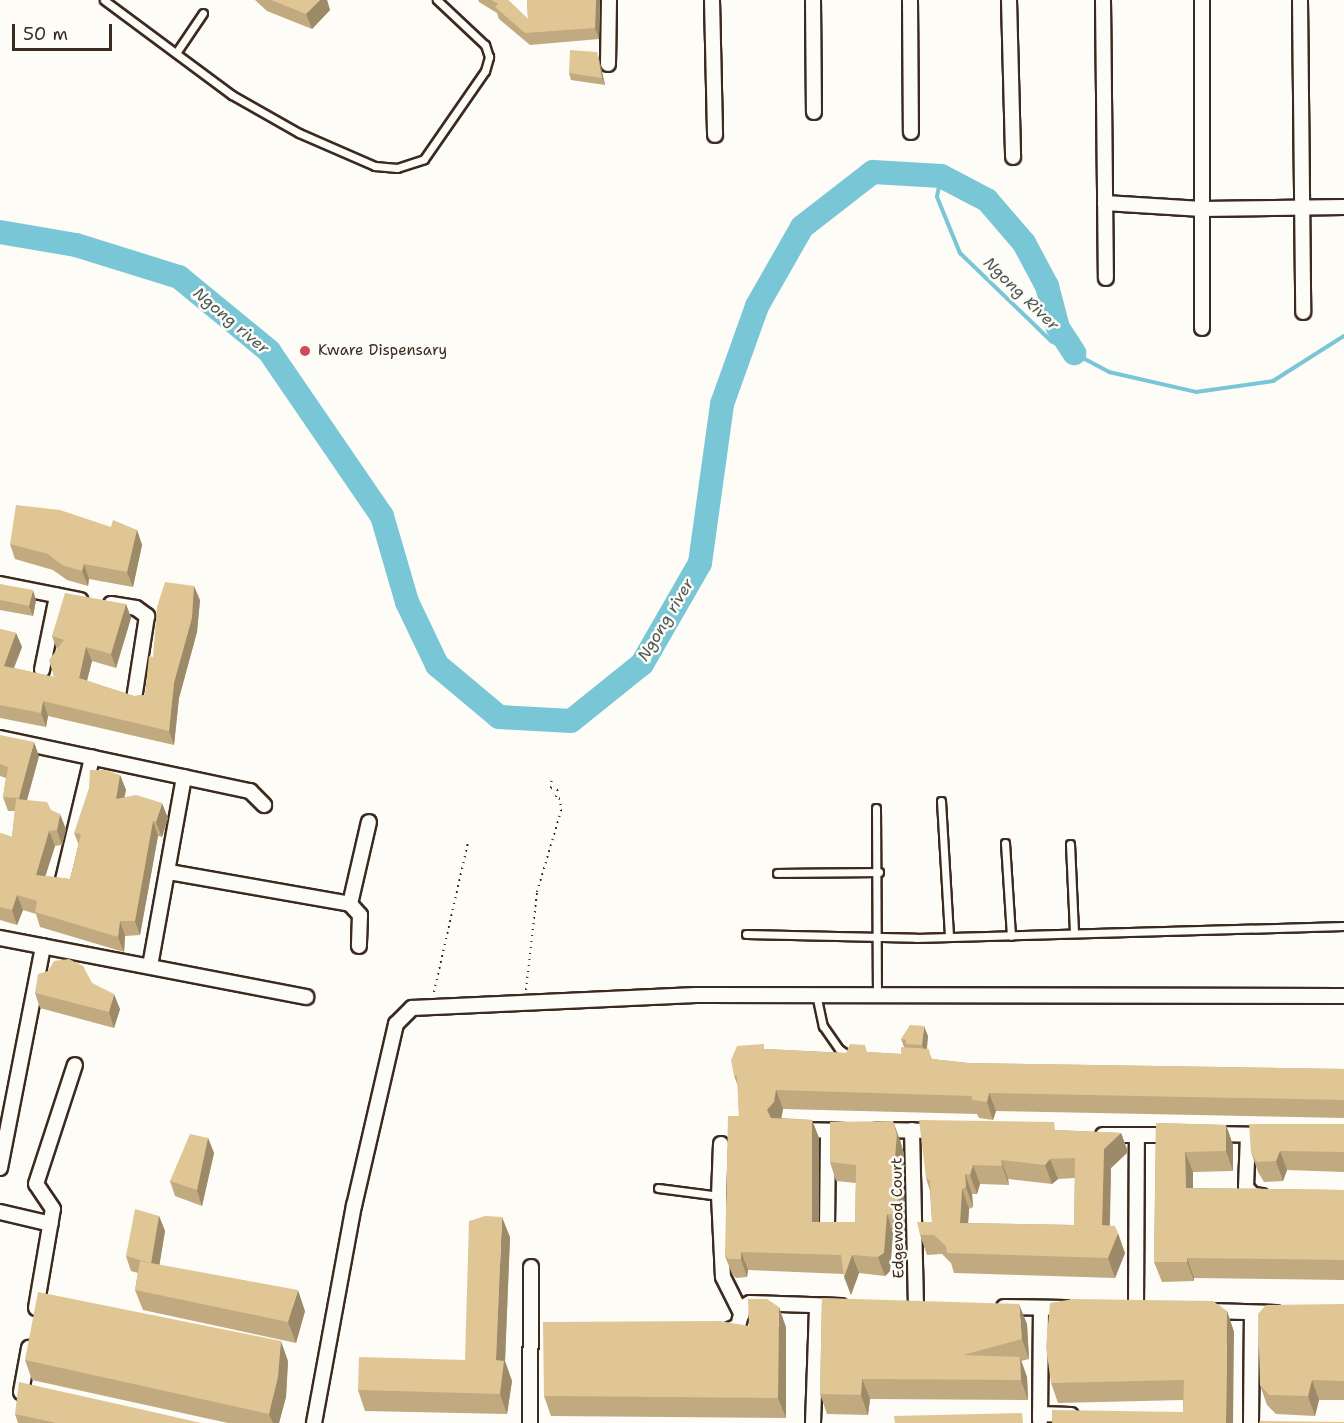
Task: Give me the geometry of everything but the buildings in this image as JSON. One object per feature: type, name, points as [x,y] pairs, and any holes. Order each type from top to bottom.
[{"type":"street","points":[[608,64],[609,0]]},
{"type":"street","points":[[712,0],[715,135]]},
{"type":"street","points":[[813,0],[814,112]]},
{"type":"street","points":[[910,0],[911,132]]},
{"type":"street","points":[[1009,0],[1012,157]]},
{"type":"street","points":[[1103,0],[1106,278]]},
{"type":"street","points":[[1202,0],[1202,328]]},
{"type":"street","points":[[1300,0],[1303,312]]},
{"type":"street","points":[[1105,203],[1202,209],[1344,207]]},
{"type":"street","points":[[0,585],[144,611],[146,626],[134,699]]},
{"type":"street","points":[[42,670],[57,596]]},
{"type":"street","points":[[0,738],[250,791],[264,805]]},
{"type":"street","points":[[62,884],[92,758]]},
{"type":"street","points":[[150,966],[169,872],[184,777]]},
{"type":"street","points":[[350,904],[369,822]]},
{"type":"street","points":[[169,872],[350,904],[360,915],[359,946]]},
{"type":"street","points":[[0,938],[306,997]]},
{"type":"street","points":[[0,1168],[43,946]]},
{"type":"street","points":[[314,1423],[354,1206],[396,1024],[412,1008],[527,1005],[661,996],[816,994],[1344,996]]},
{"type":"street","points":[[44,1397],[21,1392],[32,1330],[43,1303],[53,1209],[36,1184],[75,1065]]},
{"type":"street","points":[[783,1129],[955,1131]]},
{"type":"street","name":"Edgewood Court","points":[[912,1130],[916,1304]]},
{"type":"street","points":[[827,1229],[828,1131]]},
{"type":"street","points":[[1088,1134],[1278,1135]]},
{"type":"street","points":[[1248,1135],[1247,1190],[1257,1196],[1277,1196]]},
{"type":"street","points":[[1135,1308],[1137,1136]]},
{"type":"street","points":[[721,1144],[718,1196],[723,1277],[742,1314]]},
{"type":"street","points":[[0,1212],[51,1224]]},
{"type":"street","points":[[530,1423],[531,1267]]},
{"type":"street","points":[[707,1334],[731,1331],[750,1304],[853,1306]]},
{"type":"street","points":[[813,1423],[817,1306]]},
{"type":"street","points":[[987,1307],[1077,1308]]},
{"type":"street","points":[[1041,1308],[1040,1419],[1084,1416]]},
{"type":"street","points":[[1190,1310],[1286,1312]]},
{"type":"street","points":[[1251,1423],[1252,1313]]},
{"type":"lane","points":[[104,0],[232,95],[299,133],[375,166],[396,168],[424,159],[485,71],[489,57],[485,45],[437,0]]},
{"type":"lane","points":[[176,53],[203,13]]},
{"type":"lane","points":[[941,801],[949,937]]},
{"type":"lane","points":[[876,808],[879,872],[877,996]]},
{"type":"lane","points":[[1005,843],[1011,936]]},
{"type":"lane","points":[[1070,844],[1074,933]]},
{"type":"lane","points":[[777,873],[879,872]]},
{"type":"lane","points":[[746,934],[949,937],[1344,926]]},
{"type":"lane","points":[[816,994],[823,1026],[839,1049],[852,1057],[863,1058]]},
{"type":"lane","points":[[658,1188],[718,1196]]},
{"type":"path","points":[[527,1005],[525,973],[537,892],[561,811],[560,799],[556,797],[558,790],[551,788],[552,777]]},
{"type":"path","points":[[432,1007],[468,842]]},
{"type":"waterway","name":"Ngong river","points":[[0,232],[76,245],[179,277],[269,351],[382,516],[407,602],[437,665],[499,717],[571,721],[642,664],[700,563],[722,404],[757,306],[802,227],[873,172],[941,176],[987,200],[1024,243],[1047,286],[1058,328],[1074,353]]},
{"type":"waterway","name":"Ngong River","points":[[941,176],[937,197],[960,253],[1051,341],[1109,372],[1196,392],[1273,381],[1344,336]]},
{"type":"place","name":"Kware Dispensary","points":[[305,351]]}]
